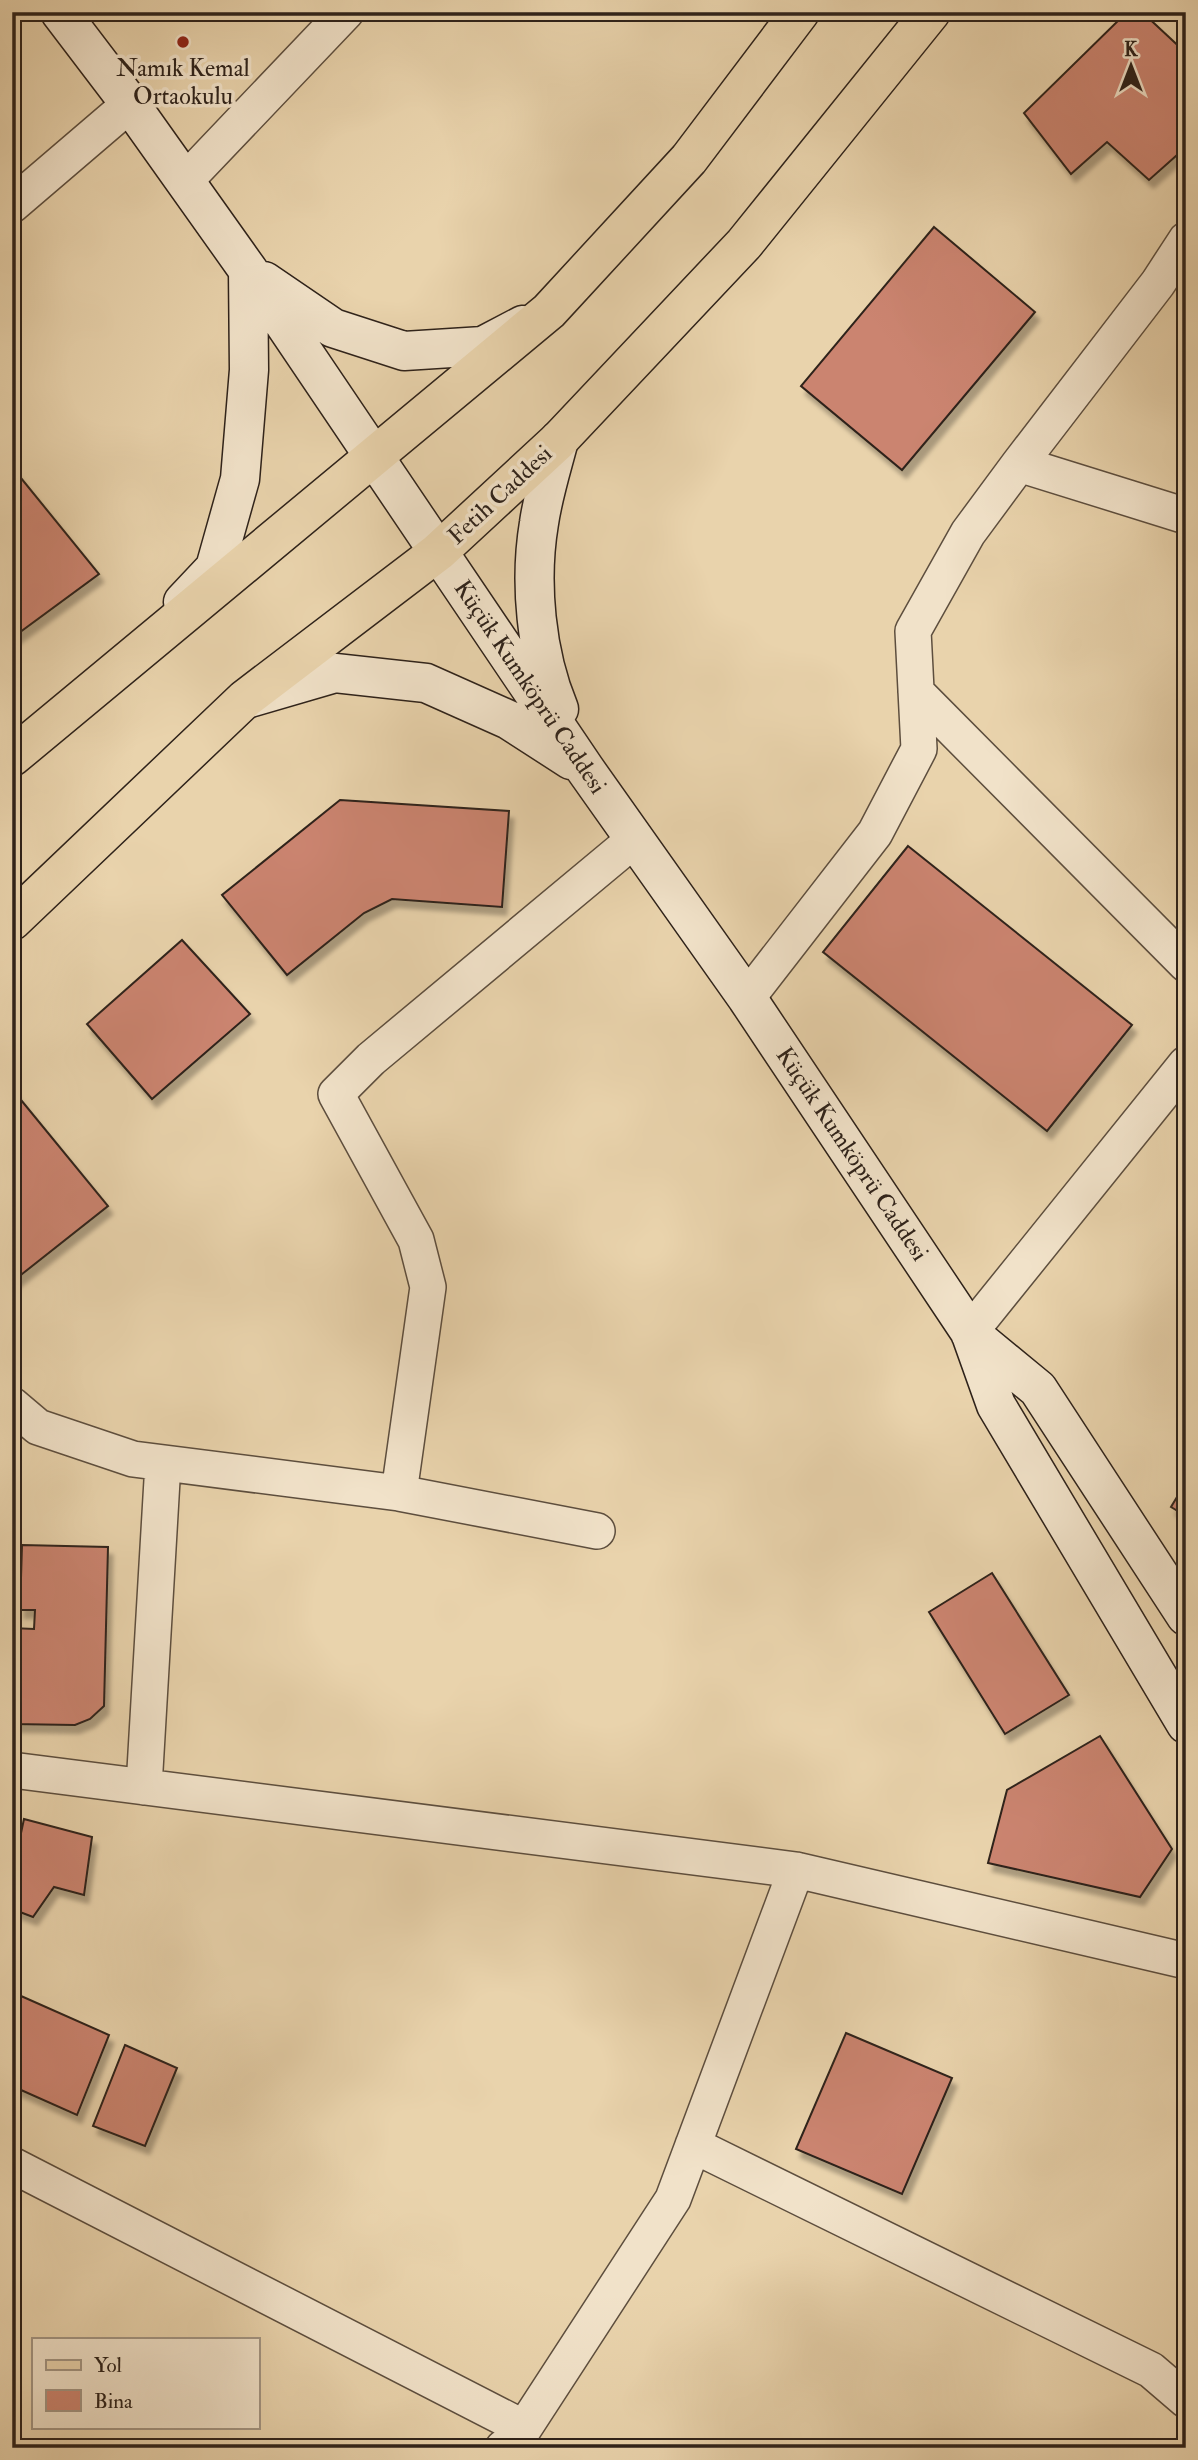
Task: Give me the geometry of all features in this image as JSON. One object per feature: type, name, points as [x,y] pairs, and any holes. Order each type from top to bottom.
[{"type":"main road","points":[[12,757],[549,312],[689,159],[800,12]]},
{"type":"main road","name":"Fetih Caddesi","points":[[12,921],[245,699],[438,552],[559,440],[744,244],[931,12]]},
{"type":"street","name":"Küçük Kumköprü Caddesi","points":[[60,12],[130,104],[248,270],[585,769],[747,998],[970,1332]]},
{"type":"street","points":[[185,181],[346,12]]},
{"type":"street","points":[[12,205],[130,104]]},
{"type":"street","points":[[747,998],[875,833],[919,749],[913,631],[968,533],[1158,283],[1186,240]]},
{"type":"street","points":[[248,270],[333,328],[404,351],[483,346],[549,312]]},
{"type":"street","points":[[123,667],[215,568],[240,480],[249,370],[248,270]]},
{"type":"street","points":[[559,440],[538,524],[535,589],[546,678],[585,769]]},
{"type":"street","points":[[1019,464],[1186,516]]},
{"type":"street","points":[[245,699],[335,673],[426,683],[509,720],[585,769]]},
{"type":"street","points":[[916,692],[1186,964]]},
{"type":"street","points":[[399,1493],[428,1287],[416,1240],[336,1094],[371,1059],[635,839]]},
{"type":"street","points":[[970,1332],[1186,1064]]},
{"type":"street","points":[[970,1332],[1038,1389],[1186,1616]]},
{"type":"street","points":[[970,1332],[996,1405],[1186,1724]]},
{"type":"street","points":[[12,1405],[38,1427],[133,1459],[399,1493],[597,1531]]},
{"type":"street","points":[[144,1787],[163,1463]]},
{"type":"street","points":[[12,1770],[796,1870],[1186,1961]]},
{"type":"street","points":[[12,2165],[522,2440],[673,2199],[796,1870]]},
{"type":"street","points":[[693,2145],[1152,2370],[1186,2400]]},
{"type":"building","points":[[1127,12],[1142,12],[1186,53],[1186,147],[1149,180],[1107,142],[1071,174],[1024,113]]},
{"type":"building","points":[[934,227],[1035,312],[902,470],[801,386]]},
{"type":"building","points":[[12,467],[99,574],[12,638]]},
{"type":"building","points":[[340,800],[509,811],[502,907],[392,899],[364,913],[287,975],[222,895]]},
{"type":"building","points":[[908,846],[1132,1025],[1047,1131],[823,952]]},
{"type":"building","points":[[182,940],[250,1014],[152,1099],[87,1024]]},
{"type":"building","points":[[12,1089],[108,1206],[12,1282]]},
{"type":"building","points":[[1186,1482],[1186,1516],[1171,1507]]},
{"type":"building","points":[[22,1545],[108,1547],[104,1706],[90,1719],[75,1725],[12,1724],[12,1628],[34,1629],[35,1610],[20,1610]]},
{"type":"building","points":[[992,1573],[1069,1695],[1005,1734],[929,1612]]},
{"type":"building","points":[[1100,1736],[1172,1849],[1140,1897],[988,1863],[1007,1790]]},
{"type":"building","points":[[24,1819],[92,1837],[84,1895],[54,1887],[33,1917],[12,1909],[12,1875]]},
{"type":"building","points":[[12,1992],[109,2035],[77,2115],[12,2086]]},
{"type":"building","points":[[846,2033],[952,2078],[902,2194],[796,2149]]},
{"type":"building","points":[[125,2045],[177,2068],[145,2146],[93,2126]]},
{"type":"place","name":"Namık Kemal Ortaokulu","points":[[183,42]]}]
